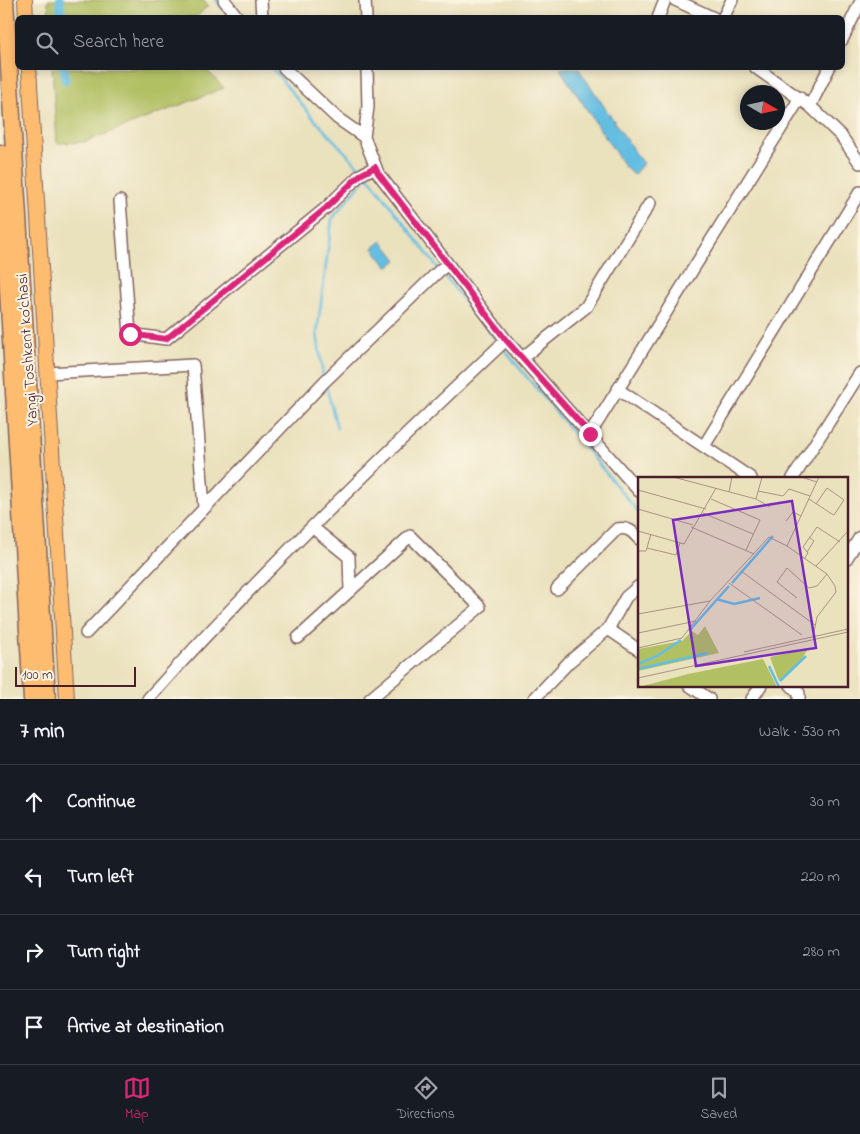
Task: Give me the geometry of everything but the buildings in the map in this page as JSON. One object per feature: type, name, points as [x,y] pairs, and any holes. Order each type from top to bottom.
[{"type":"highway","name":"Yangi Toshkent ko‘chasi","points":[[5,0],[47,699]]},
{"type":"highway","name":"Yangi Toshkent ko‘chasi","points":[[0,153],[32,699]]},
{"type":"main road","points":[[25,0],[26,15]]},
{"type":"main road","points":[[29,70],[67,699]]},
{"type":"street","points":[[224,0],[236,15]]},
{"type":"street","points":[[261,0],[262,15]]},
{"type":"street","points":[[365,0],[366,15]]},
{"type":"street","points":[[659,15],[665,0]]},
{"type":"street","points":[[674,0],[707,15]]},
{"type":"street","points":[[724,15],[732,0]]},
{"type":"street","points":[[845,34],[860,3]]},
{"type":"street","points":[[286,70],[337,118],[364,137]]},
{"type":"street","points":[[367,70],[368,107],[364,137],[367,171]]},
{"type":"street","points":[[759,70],[810,106],[841,136],[860,162]]},
{"type":"street","points":[[810,106],[828,70]]},
{"type":"street","points":[[590,434],[800,98]]},
{"type":"street","points":[[120,201],[130,334],[166,339],[319,214],[367,171]]},
{"type":"street","points":[[367,171],[378,173],[447,265],[502,343],[522,358],[638,491]]},
{"type":"street","points":[[704,446],[860,192]]},
{"type":"street","points":[[522,358],[586,306],[650,203]]},
{"type":"street","points":[[86,633],[325,381],[447,265]]},
{"type":"street","points":[[148,699],[190,652],[312,527],[502,343]]},
{"type":"street","points":[[47,373],[193,365],[204,508]]},
{"type":"street","points":[[794,477],[860,373]]},
{"type":"street","points":[[619,390],[750,477]]},
{"type":"street","points":[[312,527],[349,557],[350,591]]},
{"type":"street","points":[[557,589],[617,529],[624,528],[630,530],[638,538]]},
{"type":"street","points":[[298,638],[410,536],[480,607],[370,699]]},
{"type":"street","points":[[848,556],[860,537]]},
{"type":"street","points":[[534,699],[569,662],[608,630],[626,597],[638,587]]},
{"type":"street","points":[[608,630],[638,649]]},
{"type":"street","points":[[690,686],[709,699]]},
{"type":"street","points":[[752,699],[760,686]]},
{"type":"street","points":[[792,686],[799,693],[799,699]]},
{"type":"green space","points":[[48,0],[203,0],[208,6],[198,15],[49,15]]},
{"type":"green space","points":[[52,70],[207,70],[224,88],[85,142],[57,143]]},
{"type":"water","points":[[561,70],[579,70],[643,164],[633,175],[625,167]]},
{"type":"water","points":[[382,241],[397,260],[388,267],[373,248]]},
{"type":"waterway","points":[[60,0],[61,15]]},
{"type":"waterway","points":[[216,0],[228,15]]},
{"type":"waterway","points":[[64,70],[65,80]]},
{"type":"waterway","points":[[274,70],[313,118],[361,169]]},
{"type":"waterway","points":[[367,175],[438,268]]},
{"type":"waterway","points":[[323,376],[317,333],[332,219],[366,177]]},
{"type":"waterway","points":[[441,272],[498,342]]},
{"type":"waterway","points":[[503,348],[638,512]]},
{"type":"waterway","points":[[326,386],[337,428]]},
{"type":"route","points":[[130,334],[166,339],[326,208],[366,170],[375,167],[447,265],[506,340],[590,434]]}]
